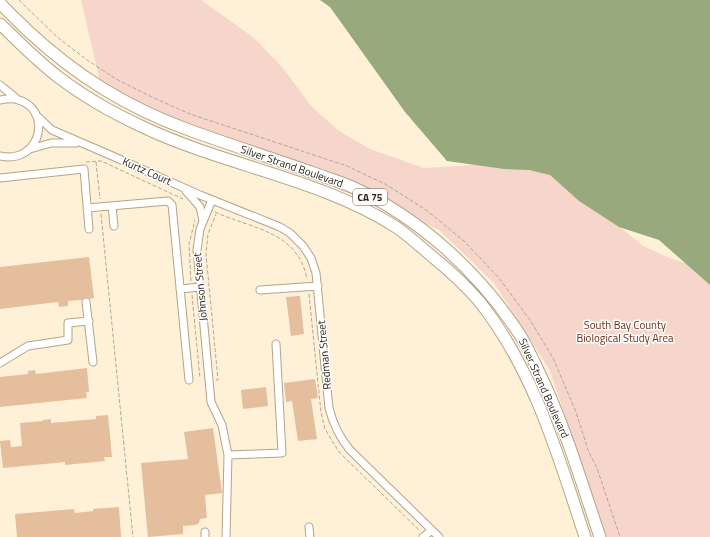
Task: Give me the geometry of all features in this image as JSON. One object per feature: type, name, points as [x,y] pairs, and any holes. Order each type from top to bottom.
[{"type":"highway","name":"Silver Strand Boulevard","points":[[0,3],[45,47],[72,69],[107,92],[148,113],[188,130],[349,185],[378,200],[407,219],[458,260],[489,294],[521,336],[543,380],[566,434],[600,537]]},
{"type":"highway","name":"Silver Strand Boulevard","points":[[0,24],[32,56],[61,80],[96,102],[143,128],[184,144],[302,184],[369,212],[396,228],[446,268],[478,300],[509,344],[531,386],[551,436],[585,537]]},
{"type":"street","name":"Kurtz Court","points":[[0,85],[10,95],[29,106],[52,130],[212,200]]},
{"type":"street","points":[[0,100],[20,100]]},
{"type":"street","points":[[30,150],[38,137],[39,130],[36,115]]},
{"type":"street","name":"Kurtz Court","points":[[0,157],[11,158],[51,143],[82,144]]},
{"type":"street","points":[[0,178],[84,169],[89,229]]},
{"type":"street","points":[[168,181],[186,191],[194,199],[200,208],[203,222]]},
{"type":"street","name":"Johnson Street","points":[[212,200],[197,240],[197,250],[211,402],[222,425],[228,455],[226,537]]},
{"type":"street","name":"Redman Street","points":[[212,200],[280,227],[297,239],[308,254],[315,268],[318,286],[329,408],[334,427],[350,450],[439,537]]},
{"type":"street","points":[[87,208],[168,201],[172,205],[189,380]]},
{"type":"street","points":[[112,206],[114,226]]},
{"type":"street","points":[[260,290],[318,286]]},
{"type":"street","points":[[180,289],[200,287]]},
{"type":"street","points":[[86,302],[93,362]]},
{"type":"street","points":[[0,364],[28,346],[68,340],[68,323],[89,321]]},
{"type":"street","points":[[228,455],[282,453],[276,344]]},
{"type":"street","points":[[309,527],[310,537]]},
{"type":"street","points":[[423,537],[432,530]]},
{"type":"path","points":[[19,0],[57,37],[116,79],[190,114],[347,166],[387,185],[426,210],[464,241],[504,284],[530,320],[553,358],[576,412],[588,450],[597,468],[620,537]]},
{"type":"path","points":[[81,163],[101,161],[179,196],[186,202]]},
{"type":"path","points":[[96,162],[133,537]]},
{"type":"path","points":[[209,379],[218,380],[206,244],[216,213]]},
{"type":"green space","name":"South Bay County Biological Study Area","points":[[81,0],[201,0],[253,37],[283,68],[312,107],[339,131],[370,149],[424,168],[512,163],[549,169],[643,246],[672,259],[699,267],[710,276],[710,537],[606,537],[550,371],[494,283],[438,229],[318,181],[166,128],[139,116],[103,95]]},
{"type":"shaded area","points":[[320,0],[710,0],[710,285],[659,240],[619,227],[579,201],[550,175],[529,170],[504,169],[447,161],[405,112],[330,7]]},
{"type":"building","points":[[89,257],[94,298],[90,299],[86,297],[82,300],[68,301],[68,306],[59,307],[58,302],[0,309],[0,267]]},
{"type":"building","points":[[300,296],[304,334],[291,336],[286,297]]},
{"type":"building","points":[[87,368],[89,392],[86,392],[87,398],[0,407],[0,377],[28,374],[28,371],[35,370],[36,374]]},
{"type":"building","points":[[315,379],[318,398],[311,399],[317,439],[298,441],[292,401],[286,402],[284,383]]},
{"type":"building","points":[[266,387],[268,406],[243,409],[241,390]]},
{"type":"building","points":[[108,415],[112,457],[104,457],[105,461],[65,465],[65,462],[3,468],[0,441],[10,440],[11,447],[22,446],[20,423],[51,419],[51,423],[96,419],[96,416]]},
{"type":"building","points":[[213,428],[222,493],[205,495],[207,518],[200,519],[199,523],[195,525],[183,526],[183,534],[148,537],[141,463],[188,459],[184,432]]},
{"type":"building","points":[[119,507],[121,537],[17,537],[15,514],[74,509],[75,513],[93,511],[93,509]]}]
